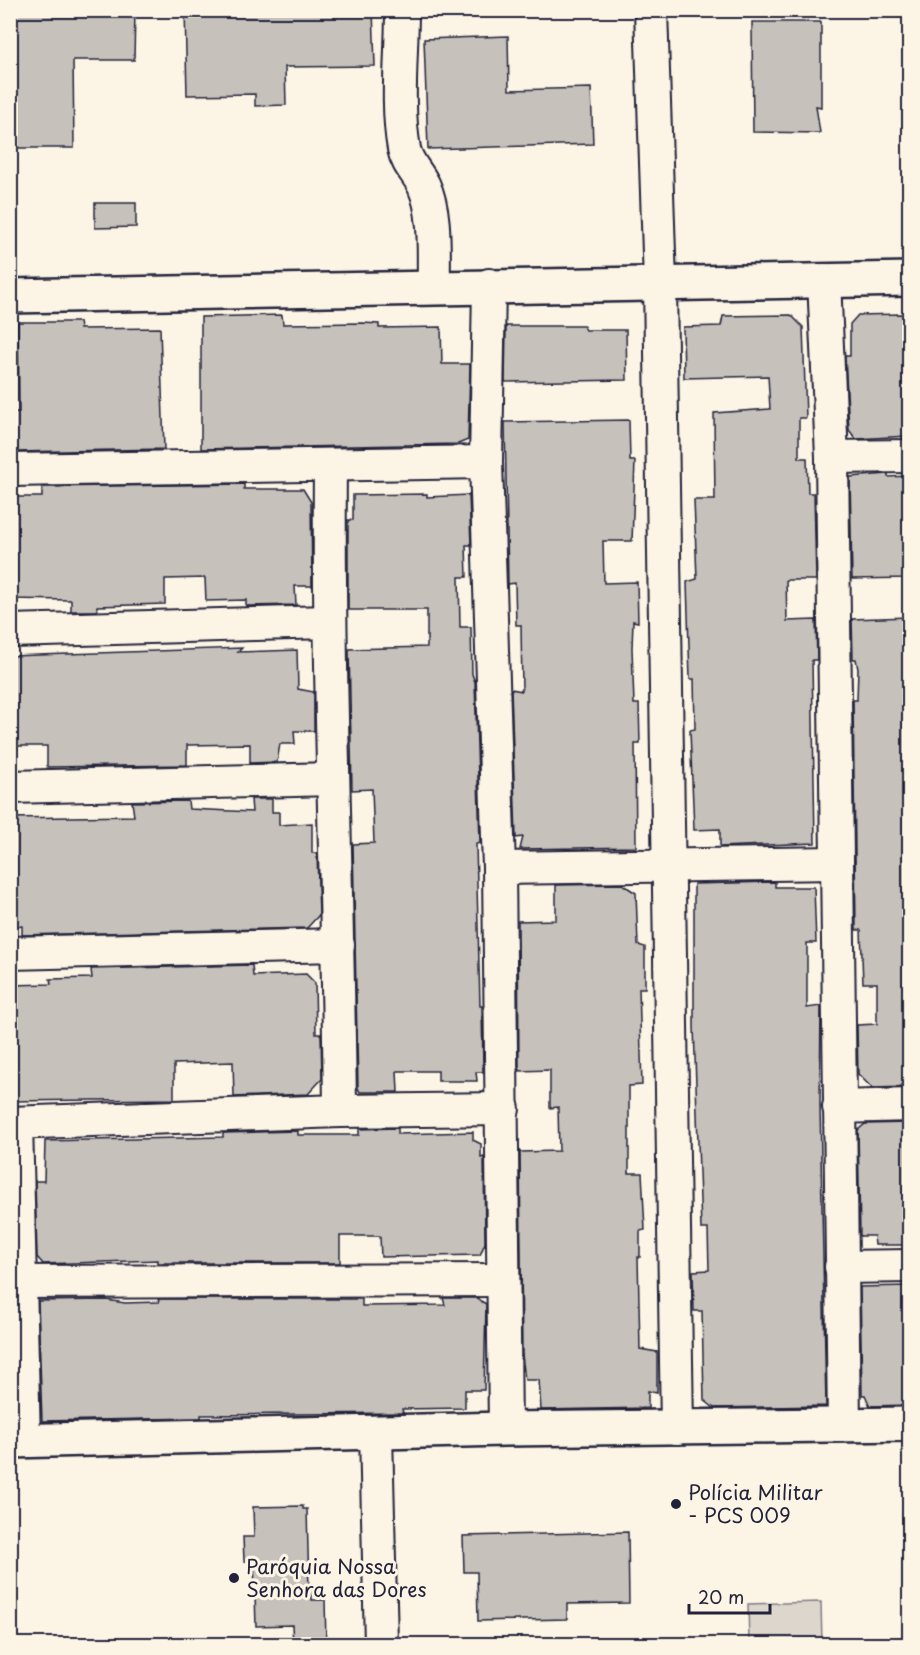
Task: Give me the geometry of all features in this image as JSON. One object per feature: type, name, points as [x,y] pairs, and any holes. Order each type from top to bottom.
[{"type":"street","points":[[402,10],[402,132],[405,152],[412,171],[423,185],[431,212],[434,286]]},
{"type":"street","points":[[651,10],[660,284],[677,1428]]},
{"type":"street","points":[[10,296],[434,286],[909,279]]},
{"type":"street","points":[[824,280],[832,457],[838,1107],[844,1425]]},
{"type":"street","points":[[489,285],[486,462],[499,868],[505,1429]]},
{"type":"street","points":[[832,457],[909,456]]},
{"type":"street","points":[[10,470],[486,462]]},
{"type":"street","points":[[330,465],[328,622],[338,945],[340,1111]]},
{"type":"street","points":[[10,631],[328,622]]},
{"type":"street","points":[[10,787],[333,779]]},
{"type":"street","points":[[499,868],[836,863]]},
{"type":"street","points":[[10,953],[338,945]]},
{"type":"street","points":[[838,1107],[909,1105]]},
{"type":"street","points":[[503,1109],[340,1111],[13,1123],[17,1441],[505,1429],[909,1424]]},
{"type":"street","points":[[841,1267],[909,1266]]},
{"type":"street","points":[[15,1282],[502,1280]]},
{"type":"street","points":[[376,1433],[381,1644]]},
{"type":"shaded area","points":[[821,1602],[822,1644],[749,1644],[748,1604]]},
{"type":"building","points":[[12,10],[135,10],[134,60],[73,60],[74,148],[15,148]]},
{"type":"building","points":[[185,10],[373,10],[375,66],[285,67],[286,105],[255,106],[255,94],[187,95]]},
{"type":"building","points":[[752,22],[821,22],[821,107],[816,106],[820,133],[753,132]]},
{"type":"building","points":[[508,36],[509,90],[591,88],[593,144],[428,149],[424,39]]},
{"type":"building","points":[[95,203],[136,203],[136,227],[95,228]]},
{"type":"building","points":[[903,314],[904,323],[909,323],[909,427],[907,427],[907,436],[856,439],[849,430],[845,356],[850,356],[850,324],[858,315]]},
{"type":"building","points":[[282,315],[283,324],[363,323],[379,324],[379,328],[441,327],[442,364],[470,364],[468,440],[458,444],[201,449],[201,317]]},
{"type":"building","points":[[791,315],[803,327],[806,418],[799,418],[799,458],[807,458],[808,493],[814,493],[816,580],[786,580],[787,621],[816,620],[817,660],[812,660],[815,843],[720,847],[720,829],[694,830],[690,730],[695,729],[694,679],[690,679],[687,582],[697,579],[694,500],[715,500],[714,413],[770,409],[768,376],[684,378],[683,327],[721,326],[723,316]]},
{"type":"building","points":[[18,322],[79,322],[80,329],[160,328],[164,449],[15,452],[14,412],[19,412]]},
{"type":"building","points":[[506,326],[584,326],[585,330],[626,330],[627,380],[505,382]]},
{"type":"building","points":[[629,420],[630,461],[635,461],[632,541],[603,541],[604,583],[637,582],[638,622],[633,621],[632,648],[634,704],[639,704],[640,744],[635,744],[636,847],[520,849],[523,837],[516,838],[511,689],[522,691],[521,625],[516,625],[515,583],[508,584],[505,422]]},
{"type":"building","points":[[888,474],[888,477],[909,476],[909,578],[852,579],[850,477]]},
{"type":"building","points":[[244,484],[244,489],[303,489],[311,502],[312,586],[295,586],[296,605],[246,606],[246,600],[206,601],[205,578],[165,579],[165,604],[97,606],[97,611],[71,611],[71,600],[10,599],[10,497],[42,497],[42,487]]},
{"type":"building","points":[[427,494],[427,497],[469,495],[471,545],[466,545],[467,577],[459,577],[460,627],[471,627],[472,674],[475,682],[480,843],[476,844],[483,1072],[476,1072],[477,1081],[438,1081],[438,1071],[397,1071],[398,1092],[360,1092],[358,1088],[353,844],[374,843],[372,789],[352,790],[349,649],[427,647],[427,610],[348,610],[348,520],[353,520],[353,495]]},
{"type":"building","points":[[909,617],[909,1087],[872,1088],[858,1074],[857,1025],[877,1024],[877,983],[863,983],[861,930],[856,930],[853,700],[857,700],[858,669],[856,659],[853,659],[852,619]]},
{"type":"building","points":[[242,648],[238,652],[297,650],[298,689],[314,692],[314,731],[294,731],[295,744],[280,744],[277,762],[250,763],[250,744],[187,745],[187,765],[47,767],[47,746],[10,746],[10,656]]},
{"type":"building","points":[[251,799],[272,799],[272,812],[279,812],[279,825],[312,823],[312,853],[317,853],[319,915],[307,928],[22,935],[22,926],[10,927],[10,818],[134,816],[132,802],[188,801],[189,809],[252,812]]},
{"type":"building","points":[[775,882],[775,887],[814,887],[816,943],[807,943],[807,1008],[821,1006],[820,1106],[826,1406],[714,1408],[704,1400],[702,1311],[694,1311],[693,1271],[709,1270],[708,1229],[701,1229],[694,1027],[694,884]]},
{"type":"building","points":[[622,884],[636,893],[638,945],[645,947],[645,988],[639,988],[642,1085],[629,1086],[629,1173],[642,1173],[645,1230],[640,1231],[640,1257],[638,1257],[640,1349],[657,1352],[657,1393],[648,1391],[648,1408],[541,1410],[539,1380],[525,1380],[522,1354],[520,1152],[559,1151],[558,1107],[550,1108],[550,1070],[519,1071],[518,921],[556,920],[556,885]]},
{"type":"building","points":[[252,965],[253,976],[306,974],[315,983],[316,1034],[321,1034],[322,1079],[308,1094],[234,1097],[233,1062],[174,1064],[174,1099],[10,1101],[11,985],[51,984],[50,979],[92,978],[91,969]]},
{"type":"building","points":[[909,1123],[909,1245],[875,1245],[874,1236],[860,1236],[858,1130],[865,1124]]},
{"type":"building","points":[[398,1128],[398,1134],[473,1132],[473,1140],[481,1144],[481,1158],[484,1157],[485,1243],[480,1255],[381,1257],[380,1236],[340,1236],[340,1263],[158,1263],[158,1260],[43,1264],[37,1257],[35,1181],[44,1181],[45,1141],[223,1137],[223,1133],[298,1131],[298,1135],[359,1135],[359,1129]]},
{"type":"building","points":[[909,1286],[909,1405],[870,1406],[865,1395],[862,1395],[860,1287]]},
{"type":"building","points":[[443,1298],[476,1298],[486,1304],[484,1390],[465,1390],[465,1408],[402,1409],[403,1413],[201,1415],[201,1418],[42,1421],[38,1301],[106,1300],[125,1303],[159,1302],[158,1299],[362,1299],[362,1306],[445,1305]]},
{"type":"building","points":[[303,1506],[303,1509],[307,1509],[309,1590],[312,1590],[312,1600],[325,1600],[326,1644],[293,1644],[292,1625],[256,1626],[254,1561],[244,1561],[243,1537],[254,1537],[253,1507]]},
{"type":"building","points":[[628,1532],[629,1603],[567,1604],[567,1619],[478,1621],[477,1572],[464,1572],[463,1536]]},
{"type":"place","name":"Polícia Militar - PCS 009","points":[[676,1504]]},
{"type":"place","name":"Paróquia Nossa Senhora das Dores","points":[[234,1578]]}]
